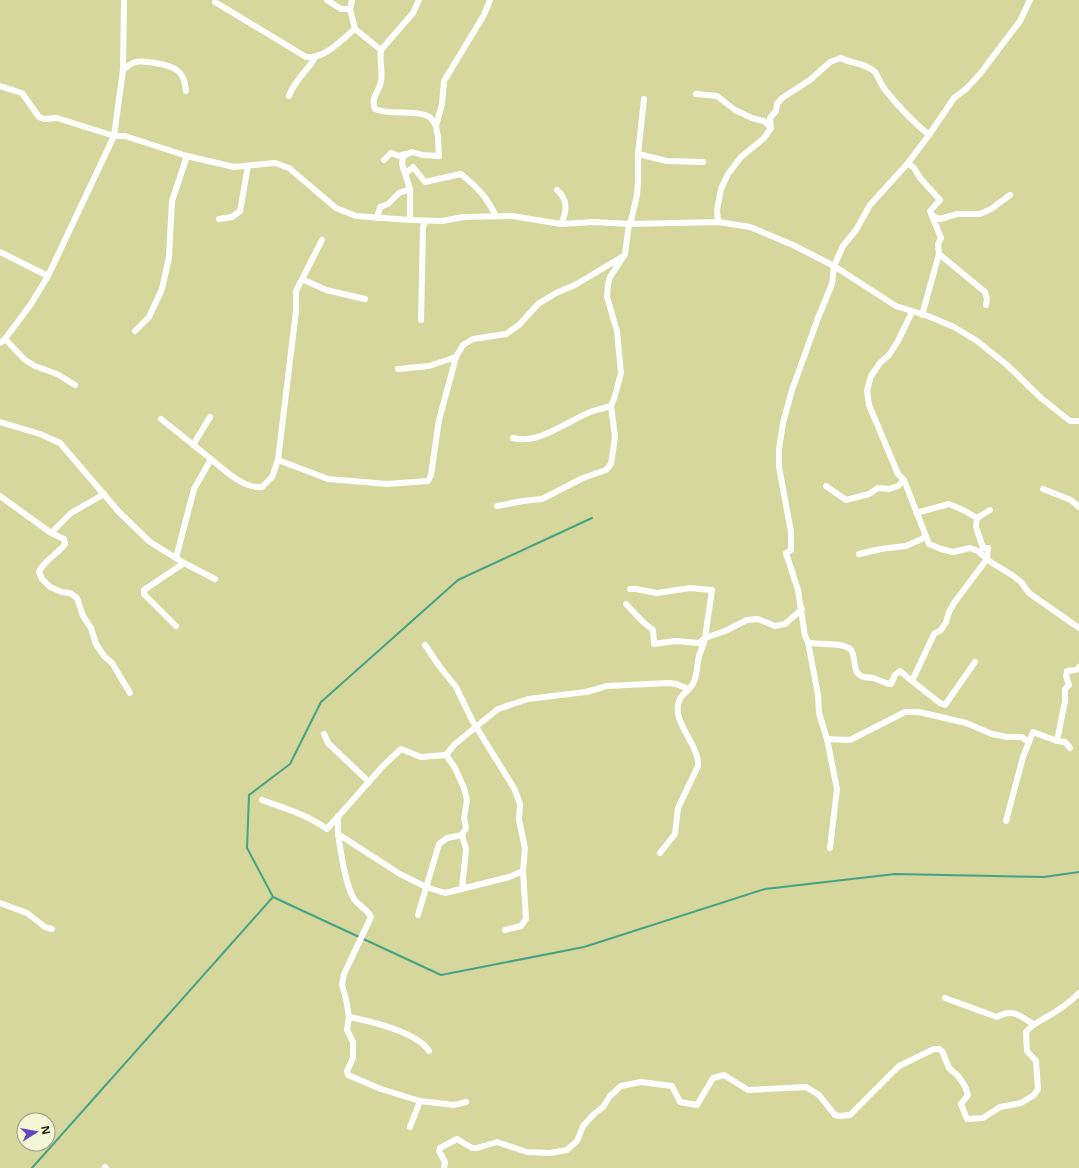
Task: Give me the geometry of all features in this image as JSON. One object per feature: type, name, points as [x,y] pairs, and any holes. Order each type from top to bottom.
[{"type":"street","points":[[75,385],[57,374],[35,366],[25,360],[2,341],[31,304],[48,276],[114,136],[123,70],[124,0]]},
{"type":"street","points":[[327,0],[341,9],[350,9]]},
{"type":"street","points":[[352,0],[350,9],[355,29],[381,50]]},
{"type":"street","points":[[384,160],[391,153],[399,156],[412,152],[422,155],[439,156],[436,126],[434,121],[428,116],[381,111],[375,109],[373,104],[374,96],[381,83],[381,50],[413,13],[419,0]]},
{"type":"street","points":[[436,126],[442,104],[444,81],[484,15],[490,0]]},
{"type":"street","points":[[830,848],[837,789],[828,739],[820,713],[808,642],[805,636],[798,590],[786,554],[792,550],[779,467],[779,450],[783,422],[792,390],[832,284],[834,266],[843,246],[856,230],[870,205],[908,162],[929,135],[954,98],[966,89],[1001,46],[1020,21],[1030,0]]},
{"type":"street","points":[[215,2],[306,57],[315,58]]},
{"type":"street","points":[[289,96],[291,88],[308,69],[315,58],[325,53],[355,29]]},
{"type":"street","points":[[718,222],[718,203],[721,189],[728,174],[741,157],[764,138],[771,128],[770,118],[776,111],[777,104],[782,98],[810,80],[830,62],[841,58],[848,62],[865,65],[875,72],[885,90],[912,122],[929,135]]},
{"type":"street","points":[[123,70],[133,63],[143,61],[172,67],[178,70],[182,77],[186,91]]},
{"type":"street","points":[[0,86],[22,93],[39,117],[44,120],[57,118],[114,136],[126,136],[187,156],[234,167],[275,163],[289,168],[336,208],[356,216],[426,221],[442,221],[463,217],[512,216],[561,224],[594,222],[628,224],[718,222],[750,227],[793,245],[834,266],[896,306],[954,327],[977,341],[1007,365],[1041,398],[1070,421],[1079,421]]},
{"type":"street","points":[[696,94],[717,96],[735,110],[752,118],[764,121],[771,128]]},
{"type":"street","points":[[497,506],[542,499],[583,478],[606,470],[611,464],[616,437],[611,406],[621,373],[617,331],[607,297],[608,284],[610,277],[625,254],[628,224],[631,221],[637,195],[638,154],[644,99]]},
{"type":"street","points":[[407,154],[403,156],[402,164],[410,189],[410,220]]},
{"type":"street","points":[[638,154],[667,161],[703,162]]},
{"type":"street","points":[[135,331],[149,317],[162,288],[169,257],[172,201],[187,156]]},
{"type":"street","points":[[908,162],[940,200],[930,211],[941,238],[938,244],[939,254],[922,315]]},
{"type":"street","points":[[219,219],[232,217],[240,211],[248,166]]},
{"type":"street","points":[[406,173],[413,167],[425,182],[461,174],[478,188],[490,202],[496,216]]},
{"type":"street","points":[[377,218],[380,207],[388,204],[399,194],[410,189]]},
{"type":"street","points":[[557,190],[562,194],[566,203],[565,216],[561,224]]},
{"type":"street","points":[[933,216],[940,220],[958,214],[980,214],[991,209],[1010,195]]},
{"type":"street","points":[[421,320],[423,227],[426,221]]},
{"type":"street","points":[[161,419],[225,472],[252,487],[262,487],[272,477],[278,460],[296,311],[296,292],[322,240]]},
{"type":"street","points":[[0,252],[48,276]]},
{"type":"street","points":[[278,460],[328,479],[387,484],[428,481],[431,475],[439,420],[456,357],[463,346],[473,339],[506,334],[520,325],[538,304],[556,293],[575,285],[625,254]]},
{"type":"street","points":[[939,254],[985,292],[987,299],[986,305]]},
{"type":"street","points":[[302,279],[326,290],[365,299]]},
{"type":"street","points":[[912,312],[898,341],[889,355],[880,363],[871,376],[868,391],[869,405],[898,474],[904,480],[929,544],[952,552],[970,548],[978,551],[987,559],[1021,582],[1029,593],[1079,628]]},
{"type":"street","points":[[398,369],[429,366],[456,357]]},
{"type":"street","points":[[513,438],[521,440],[533,439],[593,411],[611,406]]},
{"type":"street","points":[[193,445],[210,417]]},
{"type":"street","points":[[0,422],[40,434],[60,443],[119,512],[150,542],[184,563],[215,579]]},
{"type":"street","points":[[176,558],[194,489],[211,459]]},
{"type":"street","points":[[826,486],[846,500],[869,494],[878,488],[889,489],[898,486],[904,480]]},
{"type":"street","points":[[1043,489],[1071,500],[1079,507]]},
{"type":"street","points":[[51,533],[71,513],[104,494]]},
{"type":"street","points":[[0,496],[51,533],[64,539],[65,544],[62,548],[41,566],[39,572],[42,579],[50,587],[77,598],[83,616],[91,628],[96,644],[104,656],[112,662],[130,693]]},
{"type":"street","points":[[916,513],[949,504],[977,518]]},
{"type":"street","points":[[977,518],[990,510]]},
{"type":"street","points":[[912,681],[934,634],[941,630],[954,603],[987,559],[988,548],[983,548],[976,527],[977,518]]},
{"type":"street","points":[[859,554],[881,549],[906,546],[926,536]]},
{"type":"street","points":[[176,626],[144,594],[144,590],[184,563]]},
{"type":"street","points":[[630,589],[657,593],[690,588],[712,590],[704,644],[699,655],[696,675],[693,685],[680,699],[678,711],[681,722],[699,758],[698,766],[678,808],[675,834],[660,853]]},
{"type":"street","points":[[626,604],[652,630],[654,644],[675,641],[691,643],[700,642],[705,638],[725,631],[747,620],[758,619],[775,626],[785,624],[802,609]]},
{"type":"street","points":[[808,642],[814,644],[845,646],[853,655],[854,666],[857,672],[863,677],[871,677],[886,684],[891,684],[895,675],[900,671],[940,703],[945,705],[975,662]]},
{"type":"street","points":[[425,645],[456,687],[464,707],[514,788],[520,804],[519,820],[524,848],[523,871],[526,919],[521,926],[505,930]]},
{"type":"street","points":[[1057,741],[1065,701],[1065,689],[1069,685],[1066,676],[1067,670],[1076,670],[1079,667]]},
{"type":"street","points":[[262,800],[301,815],[327,829],[383,766],[401,749],[421,757],[446,754],[476,726],[498,709],[528,699],[586,692],[606,686],[676,684],[688,689]]},
{"type":"street","points":[[828,739],[850,740],[905,712],[920,712],[966,723],[992,734],[1007,737],[1022,737],[1028,742]]},
{"type":"street","points":[[1006,821],[1028,742],[1033,732],[1057,741],[1065,742],[1070,748]]},
{"type":"street","points":[[324,734],[328,743],[369,782]]},
{"type":"street","points":[[446,754],[455,768],[464,788],[467,800],[464,818],[466,828],[462,835],[466,848],[462,889]]},
{"type":"street","points":[[338,816],[338,834],[341,857],[349,889],[355,900],[367,910],[371,917],[344,974],[342,985],[349,1017],[347,1030],[353,1042],[353,1058],[347,1071],[348,1075],[381,1089],[420,1101],[454,1105],[466,1102]]},
{"type":"street","points":[[338,834],[400,874],[426,887],[445,893],[510,877],[523,871]]},
{"type":"street","points":[[418,915],[439,844],[448,838],[462,835]]},
{"type":"street","points":[[0,903],[27,913],[45,927],[52,929]]},
{"type":"street","points":[[444,1168],[445,1162],[439,1151],[440,1148],[457,1139],[472,1148],[497,1142],[527,1152],[550,1153],[567,1150],[577,1141],[583,1126],[603,1107],[610,1096],[621,1086],[641,1082],[672,1086],[680,1102],[697,1105],[714,1078],[724,1075],[748,1090],[806,1087],[819,1095],[835,1115],[839,1116],[850,1114],[899,1066],[934,1049],[939,1049],[942,1051],[949,1068],[958,1076],[965,1086],[968,1094],[961,1104],[967,1118],[983,1118],[1000,1107],[1021,1104],[1034,1095],[1038,1089],[1036,1061],[1027,1050],[1026,1032],[1033,1024],[1044,1019],[1079,993]]},
{"type":"street","points":[[945,998],[997,1017],[1003,1013],[1015,1012],[1033,1024]]},
{"type":"street","points":[[349,1017],[375,1022],[404,1034],[425,1045],[429,1051]]},
{"type":"street","points":[[410,1127],[420,1101]]},
{"type":"waterway","points":[[32,1168],[273,897],[247,848],[249,795],[290,764],[321,702],[458,580],[592,518]]},
{"type":"waterway","points":[[273,897],[441,975],[584,947],[765,889],[895,874],[1044,877],[1079,872]]}]
